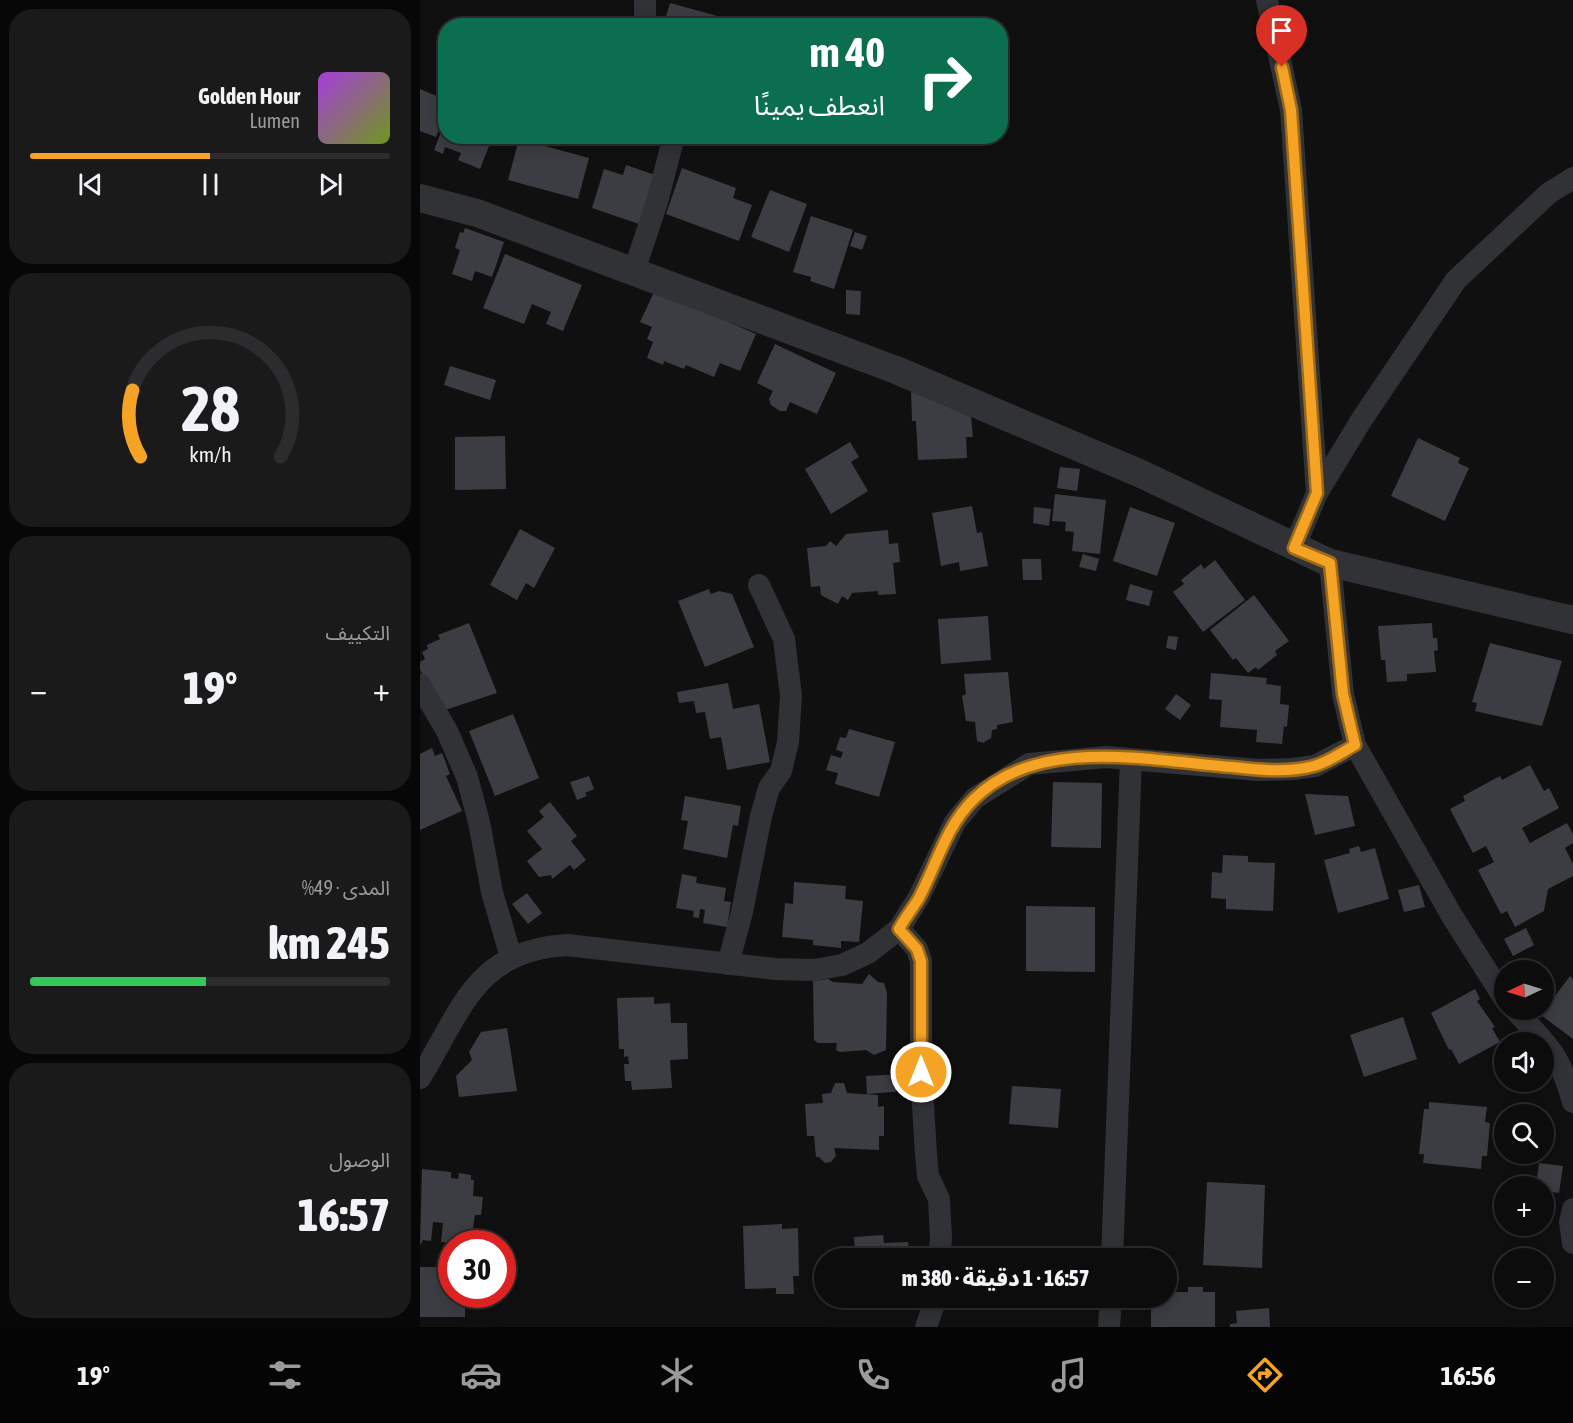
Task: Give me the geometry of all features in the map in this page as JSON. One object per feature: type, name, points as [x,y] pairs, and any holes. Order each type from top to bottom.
[{"type":"street","points":[[645,0],[645,18]]},
{"type":"street","points":[[1267,0],[1291,110],[1317,493]]},
{"type":"street","points":[[634,271],[657,202],[672,144]]},
{"type":"street","points":[[1294,548],[1317,493],[1362,419],[1456,280],[1549,193],[1573,178]]},
{"type":"street","points":[[420,198],[477,213],[896,370],[1139,473],[1330,563],[1573,620]]},
{"type":"street","points":[[1330,563],[1343,694],[1355,745],[1452,916],[1494,982]]},
{"type":"street","points":[[728,964],[742,912],[761,816],[769,788],[781,771],[788,742],[790,696],[784,639],[759,585]]},
{"type":"street","points":[[420,685],[447,731],[467,777],[479,822],[492,892],[511,957]]},
{"type":"street","points":[[420,1078],[466,998],[491,970],[511,957],[545,946],[567,945],[728,964],[804,970],[842,964],[868,953],[899,929],[919,897],[955,822],[975,798],[1029,764],[1106,757],[1259,770],[1293,769],[1315,766],[1355,745]]},
{"type":"street","points":[[1112,1248],[1131,759]]},
{"type":"street","points":[[899,929],[917,949],[921,961],[921,1072],[926,1154],[928,1176],[939,1199],[940,1248]]},
{"type":"street","points":[[1525,1020],[1545,1040],[1561,1062],[1573,1102]]},
{"type":"street","points":[[1573,1209],[1570,1222],[1573,1243]]},
{"type":"street","points":[[926,1327],[933,1308]]},
{"type":"street","points":[[1109,1327],[1110,1308]]},
{"type":"building","points":[[670,3],[721,17],[721,18],[665,18]]},
{"type":"building","points":[[420,89],[438,97],[438,132],[436,137],[420,131]]},
{"type":"building","points":[[438,140],[438,144],[490,144],[480,169],[458,160],[461,153],[445,147],[443,154],[434,150]]},
{"type":"building","points":[[518,144],[537,144],[589,158],[578,199],[508,180]]},
{"type":"building","points":[[626,165],[655,175],[639,224],[592,208],[604,169],[623,175]]},
{"type":"building","points":[[682,168],[736,188],[733,198],[752,205],[739,241],[666,214]]},
{"type":"building","points":[[770,190],[807,204],[789,252],[751,237]]},
{"type":"building","points":[[811,216],[853,230],[834,289],[810,281],[811,277],[793,272]]},
{"type":"building","points":[[465,228],[504,242],[492,277],[475,271],[472,281],[452,274],[460,250],[455,248],[460,232],[463,233]]},
{"type":"building","points":[[855,232],[867,236],[862,250],[850,246]]},
{"type":"building","points":[[505,254],[582,285],[563,331],[546,324],[551,312],[532,304],[524,324],[483,308]]},
{"type":"building","points":[[655,290],[756,334],[740,371],[720,363],[714,377],[686,365],[684,369],[664,361],[663,365],[647,358],[653,342],[647,339],[652,327],[640,322]]},
{"type":"building","points":[[846,290],[861,291],[860,315],[846,314]]},
{"type":"building","points":[[775,344],[836,373],[817,414],[790,402],[786,411],[780,411],[771,405],[769,399],[773,391],[757,383]]},
{"type":"building","points":[[450,366],[496,380],[490,400],[444,385]]},
{"type":"building","points":[[911,391],[971,417],[973,437],[966,437],[967,458],[918,460],[916,421],[912,421]]},
{"type":"building","points":[[505,436],[506,489],[455,490],[455,437]]},
{"type":"building","points":[[1418,438],[1460,458],[1458,463],[1469,468],[1445,521],[1391,496]]},
{"type":"building","points":[[850,442],[859,457],[851,462],[868,491],[831,514],[805,469]]},
{"type":"building","points":[[1060,467],[1080,469],[1077,491],[1057,488]]},
{"type":"building","points":[[1055,494],[1106,500],[1100,554],[1072,551],[1074,532],[1065,531],[1066,522],[1052,521]]},
{"type":"building","points":[[972,506],[977,533],[982,532],[988,566],[960,571],[959,562],[941,566],[932,513]]},
{"type":"building","points":[[1034,507],[1051,509],[1049,526],[1033,523]]},
{"type":"building","points":[[1130,507],[1175,523],[1157,576],[1113,561]]},
{"type":"building","points":[[520,529],[555,548],[534,588],[526,583],[517,600],[490,585]]},
{"type":"building","points":[[888,530],[889,544],[898,543],[900,562],[893,563],[896,594],[878,595],[878,591],[852,593],[848,600],[842,596],[838,604],[821,595],[820,586],[811,587],[807,548],[826,546],[830,541],[836,546],[846,534]]},
{"type":"building","points":[[1083,554],[1099,559],[1096,571],[1079,567]]},
{"type":"building","points":[[1022,559],[1041,559],[1042,580],[1023,580]]},
{"type":"building","points":[[1215,560],[1245,600],[1203,632],[1173,592],[1184,584],[1181,580],[1201,564],[1204,569]]},
{"type":"building","points":[[1130,584],[1153,591],[1149,606],[1126,600]]},
{"type":"building","points":[[709,589],[711,594],[719,591],[732,594],[754,647],[705,667],[678,601]]},
{"type":"building","points":[[1254,595],[1289,641],[1275,651],[1277,655],[1258,670],[1256,667],[1248,673],[1236,658],[1233,660],[1210,630]]},
{"type":"building","points":[[988,616],[991,660],[941,664],[938,619]]},
{"type":"building","points":[[469,623],[497,693],[445,710],[433,702],[420,669],[420,662],[425,659],[422,652],[428,649],[427,645],[440,639],[438,635]]},
{"type":"building","points":[[1432,623],[1433,638],[1437,638],[1438,650],[1434,651],[1436,672],[1407,674],[1407,681],[1387,682],[1385,660],[1381,660],[1378,626]]},
{"type":"building","points":[[1168,636],[1178,637],[1176,650],[1166,648]]},
{"type":"building","points":[[1490,643],[1562,661],[1542,726],[1475,711],[1477,703],[1472,702]]},
{"type":"building","points":[[1008,672],[1013,722],[997,725],[997,729],[992,730],[991,738],[983,743],[977,741],[975,722],[966,721],[962,696],[966,694],[964,674]]},
{"type":"building","points":[[1211,673],[1267,678],[1266,684],[1281,686],[1280,704],[1289,705],[1287,727],[1284,726],[1282,744],[1256,742],[1257,730],[1220,727],[1222,700],[1209,699]]},
{"type":"building","points":[[728,683],[733,709],[759,704],[770,762],[727,770],[721,737],[710,739],[705,712],[696,713],[694,701],[679,703],[677,692]]},
{"type":"building","points":[[1176,694],[1191,705],[1180,720],[1165,709]]},
{"type":"building","points":[[513,714],[539,778],[495,796],[469,731]]},
{"type":"building","points":[[849,729],[895,742],[879,797],[835,784],[838,773],[826,770],[831,755],[841,758],[843,752],[836,750],[840,737],[846,738]]},
{"type":"building","points":[[432,748],[435,756],[442,753],[450,774],[446,776],[462,811],[420,830],[420,754]]},
{"type":"building","points":[[1530,765],[1544,791],[1549,788],[1559,808],[1522,828],[1530,843],[1567,823],[1573,834],[1573,843],[1565,848],[1573,864],[1573,876],[1548,889],[1544,911],[1515,927],[1507,911],[1501,914],[1478,870],[1494,862],[1486,846],[1473,853],[1450,809],[1465,801],[1463,796],[1500,776],[1502,780]]},
{"type":"building","points":[[589,776],[594,789],[585,793],[587,796],[577,800],[570,782]]},
{"type":"building","points":[[1053,782],[1102,783],[1101,848],[1051,847]]},
{"type":"building","points":[[1305,794],[1348,796],[1355,826],[1315,835]]},
{"type":"building","points":[[685,796],[741,806],[738,826],[733,825],[727,858],[683,849],[688,821],[681,820]]},
{"type":"building","points":[[550,802],[577,836],[571,841],[586,860],[574,870],[570,865],[552,879],[551,875],[539,877],[527,861],[542,849],[527,831],[544,817],[539,811]]},
{"type":"building","points":[[1359,846],[1361,852],[1375,848],[1389,899],[1338,913],[1324,860],[1350,853],[1349,849]]},
{"type":"building","points":[[1223,855],[1248,856],[1248,862],[1275,863],[1273,911],[1226,909],[1226,899],[1211,898],[1212,872],[1222,873]]},
{"type":"building","points":[[682,874],[697,877],[696,883],[726,888],[724,901],[731,902],[727,927],[703,923],[705,910],[700,909],[699,918],[693,917],[694,911],[676,908]]},
{"type":"building","points":[[794,882],[846,886],[845,899],[863,901],[859,942],[841,941],[841,948],[813,945],[813,940],[782,937],[785,903],[793,904]]},
{"type":"building","points":[[1419,885],[1425,907],[1404,912],[1398,890]]},
{"type":"building","points":[[527,893],[542,913],[528,924],[512,904]]},
{"type":"building","points":[[1026,906],[1095,907],[1095,972],[1026,971]]},
{"type":"building","points":[[1526,928],[1534,945],[1513,956],[1504,939]]},
{"type":"building","points":[[869,974],[878,982],[884,983],[887,993],[886,1050],[874,1055],[866,1050],[840,1052],[836,1050],[837,1043],[818,1043],[814,1040],[813,981],[828,979],[833,982],[862,984]]},
{"type":"building","points":[[1570,976],[1573,979],[1573,1039],[1548,1020],[1554,1020],[1554,998]]},
{"type":"building","points":[[1475,989],[1480,999],[1477,1001],[1495,1027],[1492,1028],[1494,1032],[1494,1045],[1459,1064],[1451,1049],[1449,1050],[1431,1013]]},
{"type":"building","points":[[654,997],[654,1004],[670,1003],[671,1023],[687,1023],[688,1059],[670,1060],[672,1088],[632,1090],[631,1081],[625,1081],[624,1064],[629,1064],[628,1056],[624,1057],[624,1049],[619,1049],[617,998]]},
{"type":"building","points":[[1403,1017],[1417,1059],[1364,1077],[1350,1035]]},
{"type":"building","points":[[507,1028],[517,1091],[459,1097],[456,1076],[472,1060],[469,1052],[481,1032]]},
{"type":"building","points":[[903,1074],[904,1091],[867,1094],[866,1076]]},
{"type":"building","points":[[835,1083],[844,1083],[847,1093],[878,1095],[878,1107],[884,1106],[884,1136],[879,1136],[879,1150],[834,1148],[836,1156],[831,1162],[825,1163],[816,1157],[814,1136],[807,1136],[805,1104],[823,1103],[822,1094],[831,1093]]},
{"type":"building","points":[[1012,1086],[1061,1089],[1058,1128],[1009,1124]]},
{"type":"building","points":[[1429,1102],[1487,1107],[1485,1122],[1490,1123],[1487,1156],[1482,1156],[1481,1169],[1423,1163],[1424,1154],[1419,1154],[1424,1109],[1429,1109]]},
{"type":"building","points":[[1539,1164],[1563,1166],[1559,1193],[1554,1192],[1554,1176],[1537,1176]]},
{"type":"building","points":[[422,1169],[451,1172],[451,1178],[458,1179],[459,1173],[471,1175],[471,1180],[474,1180],[473,1196],[483,1197],[481,1215],[475,1215],[473,1228],[478,1228],[478,1230],[442,1230],[443,1223],[433,1222],[431,1241],[423,1240],[420,1245]]},
{"type":"building","points":[[1207,1182],[1265,1185],[1262,1268],[1203,1265]]},
{"type":"building","points":[[782,1224],[782,1229],[798,1228],[799,1276],[793,1276],[794,1294],[776,1294],[776,1288],[745,1289],[743,1226]]},
{"type":"building","points":[[883,1235],[884,1243],[908,1242],[909,1248],[855,1248],[854,1237]]},
{"type":"building","points":[[420,1267],[438,1267],[438,1308],[465,1308],[465,1317],[420,1317]]},
{"type":"building","points":[[1188,1287],[1203,1287],[1203,1292],[1215,1292],[1215,1327],[1151,1327],[1151,1308],[1177,1308],[1177,1292],[1188,1292]]},
{"type":"building","points":[[1269,1308],[1270,1327],[1230,1327],[1230,1324],[1237,1323],[1236,1311]]},
{"type":"route","points":[[921,1072],[921,961],[917,949],[899,929],[919,897],[936,857],[955,822],[975,798],[998,781],[1029,764],[1054,759],[1106,757],[1259,770],[1293,769],[1315,766],[1355,745],[1347,721],[1343,694],[1330,563],[1294,548],[1317,493],[1291,110],[1282,67]]}]
